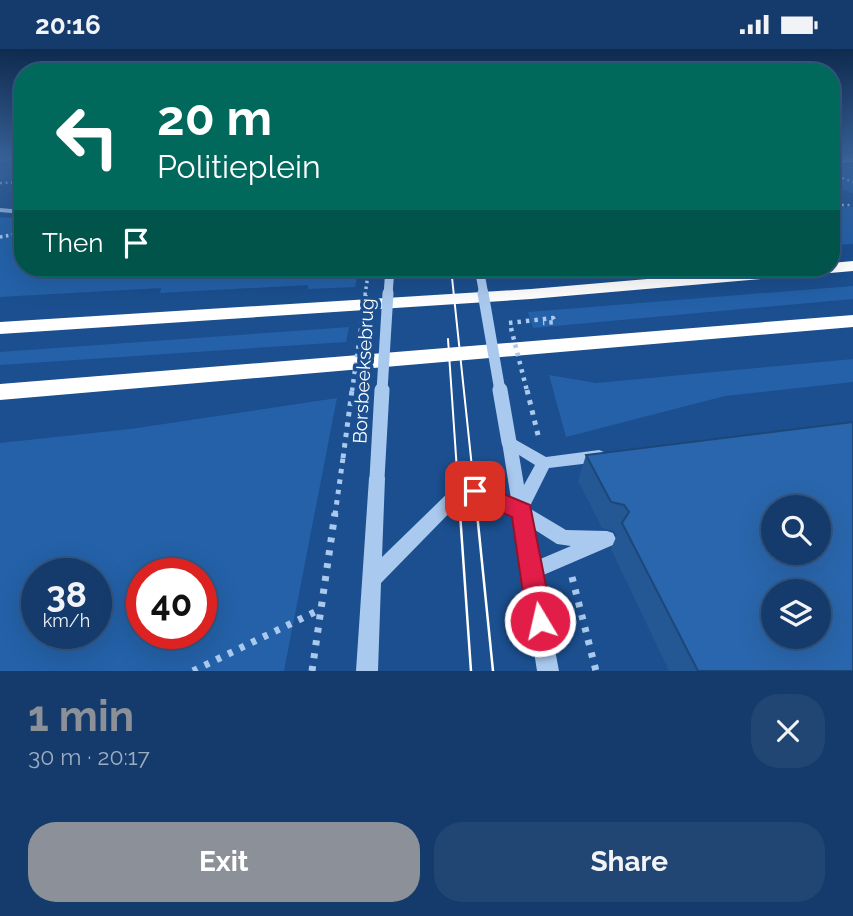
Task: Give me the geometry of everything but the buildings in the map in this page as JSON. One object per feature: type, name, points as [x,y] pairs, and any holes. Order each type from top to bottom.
[{"type":"highway","points":[[0,328],[531,294],[726,277]]},
{"type":"highway","points":[[0,392],[853,321]]},
{"type":"street","name":"Borsbeeksebrug","points":[[367,671],[389,277]]},
{"type":"street","points":[[481,277],[548,671]]},
{"type":"street","points":[[509,442],[544,463],[610,455]]},
{"type":"street","points":[[521,509],[544,463]]},
{"type":"street","points":[[372,579],[460,492],[475,491],[521,509],[563,538],[607,539],[532,571]]},
{"type":"path","points":[[312,671],[368,277]]},
{"type":"path","points":[[507,312],[539,439]]},
{"type":"path","points":[[509,323],[553,318],[555,322],[543,323]]},
{"type":"path","points":[[193,671],[321,609]]},
{"type":"shaded area","points":[[840,187],[853,187],[853,193],[840,188]]},
{"type":"shaded area","points":[[840,207],[853,207],[853,244],[840,245]]},
{"type":"shaded area","points":[[0,217],[14,218],[14,277],[357,277],[355,287],[308,289],[308,285],[160,293],[161,288],[0,297]]},
{"type":"shaded area","points":[[853,286],[853,299],[533,328],[528,312]]},
{"type":"shaded area","points":[[349,327],[346,342],[0,365],[0,352]]},
{"type":"shaded area","points":[[853,359],[853,382],[725,396],[566,437],[549,375],[596,383]]},
{"type":"shaded area","points":[[337,398],[284,671],[0,671],[0,443],[130,429]]},
{"type":"tram line","points":[[452,277],[477,515]]},
{"type":"tram line","points":[[448,339],[460,515]]},
{"type":"tram line","points":[[460,513],[471,671]]},
{"type":"tram line","points":[[477,513],[493,671]]},
{"type":"route","points":[[475,491],[522,512],[540,621]]}]
